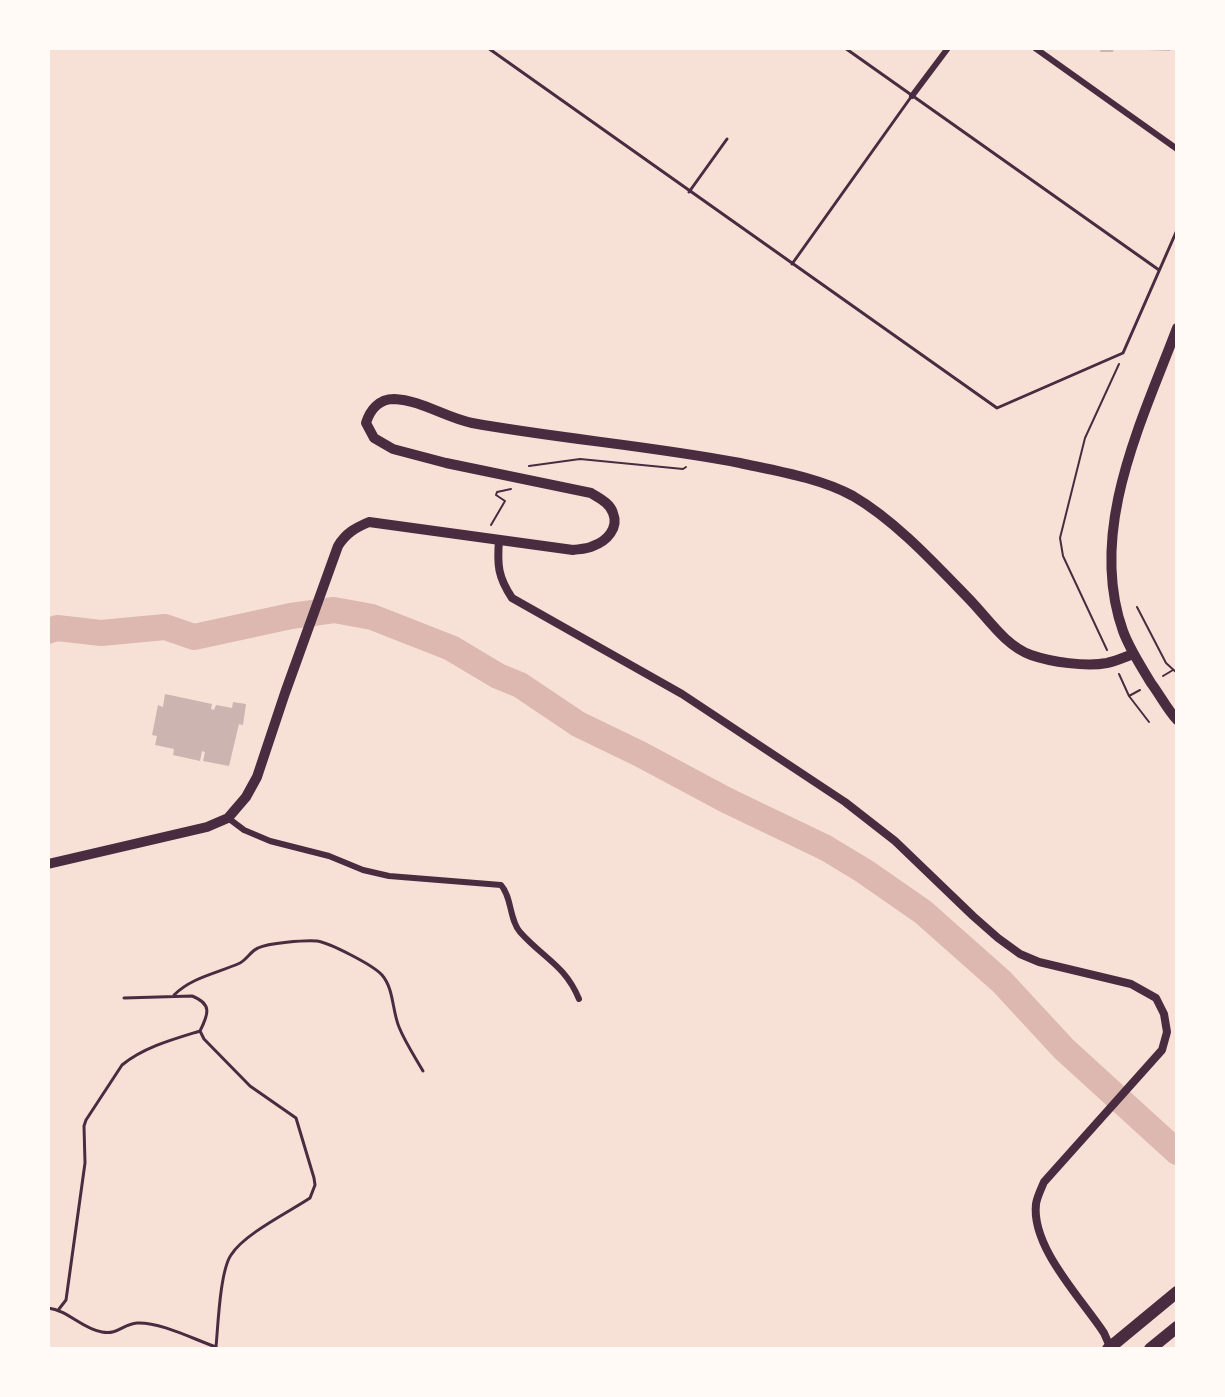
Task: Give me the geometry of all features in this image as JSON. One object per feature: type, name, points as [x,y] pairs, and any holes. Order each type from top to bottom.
[{"type":"highway","points":[[1110,1349],[1177,1292]]},
{"type":"highway","points":[[1150,1349],[1177,1327]]},
{"type":"main road","points":[[1177,328],[1120,485],[1112,525],[1111,558],[1115,597],[1122,629],[1133,654],[1177,720]]},
{"type":"main road","points":[[48,864],[207,827],[228,818],[246,797],[257,777],[338,546],[354,528],[369,522],[573,550],[593,546],[609,537],[614,528],[613,513],[604,501],[591,493],[501,475],[393,449],[374,438],[366,423],[369,412],[378,404],[393,399],[415,403],[469,422],[704,456],[803,478],[834,488],[854,497],[896,528],[971,601],[1002,636],[1031,655],[1071,663],[1092,664],[1107,663],[1133,654]]},
{"type":"street","points":[[912,96],[948,48]]},
{"type":"street","points":[[1035,48],[1177,149]]},
{"type":"street","points":[[499,540],[497,565],[502,583],[512,598],[682,694],[844,802],[895,841],[973,916],[1020,954],[1039,962],[1131,984],[1156,998],[1164,1014],[1167,1032],[1162,1050],[1044,1182],[1036,1202],[1036,1223],[1045,1245],[1104,1333],[1110,1349]]},
{"type":"street","points":[[228,818],[244,830],[270,841],[329,856],[363,870],[389,876],[501,885],[505,889],[519,931],[560,968],[573,983],[579,999]]},
{"type":"lane","points":[[488,48],[997,408],[1124,353],[1177,230]]},
{"type":"lane","points":[[845,48],[1159,270]]},
{"type":"lane","points":[[792,264],[912,96]]},
{"type":"lane","points":[[689,192],[727,139]]},
{"type":"lane","points":[[173,996],[180,989],[207,975],[242,962],[255,949],[269,944],[318,941],[370,964],[382,975],[389,986],[400,1029],[423,1071]]},
{"type":"lane","points":[[58,1310],[66,1300],[68,1288],[85,1163],[86,1120],[122,1065],[168,1041],[200,1031],[208,1015],[207,1007],[200,999],[192,996],[124,998]]},
{"type":"lane","points":[[48,1308],[58,1310],[100,1332],[112,1333],[128,1325],[150,1324],[216,1347],[225,1269],[230,1256],[251,1236],[310,1198],[315,1185],[314,1178],[296,1118],[250,1086],[200,1031]]},
{"type":"path","points":[[1095,623],[1063,556],[1060,538],[1085,438],[1124,353]]},
{"type":"path","points":[[523,467],[580,459],[683,469],[704,456]]},
{"type":"path","points":[[485,538],[505,501],[496,495],[497,492],[510,490]]},
{"type":"path","points":[[1137,608],[1166,663],[1177,673]]},
{"type":"path","points":[[1129,696],[1149,722]]},
{"type":"building","points":[[1101,48],[1114,48],[1113,52],[1100,52]]},
{"type":"building","points":[[1145,48],[1170,48],[1170,51],[1145,50]]},
{"type":"building","points":[[165,694],[212,704],[211,709],[214,710],[216,705],[232,708],[233,702],[246,704],[243,725],[239,724],[229,766],[203,761],[205,752],[202,751],[200,761],[173,755],[174,749],[155,745],[157,736],[152,735],[158,705],[163,707]]},
{"type":"waterway","points":[[48,631],[57,628],[101,633],[165,627],[194,637],[291,616],[334,610],[372,617],[451,648],[498,676],[520,685],[578,724],[826,848],[864,871],[923,912],[1002,982],[1064,1049],[1177,1152]]}]
